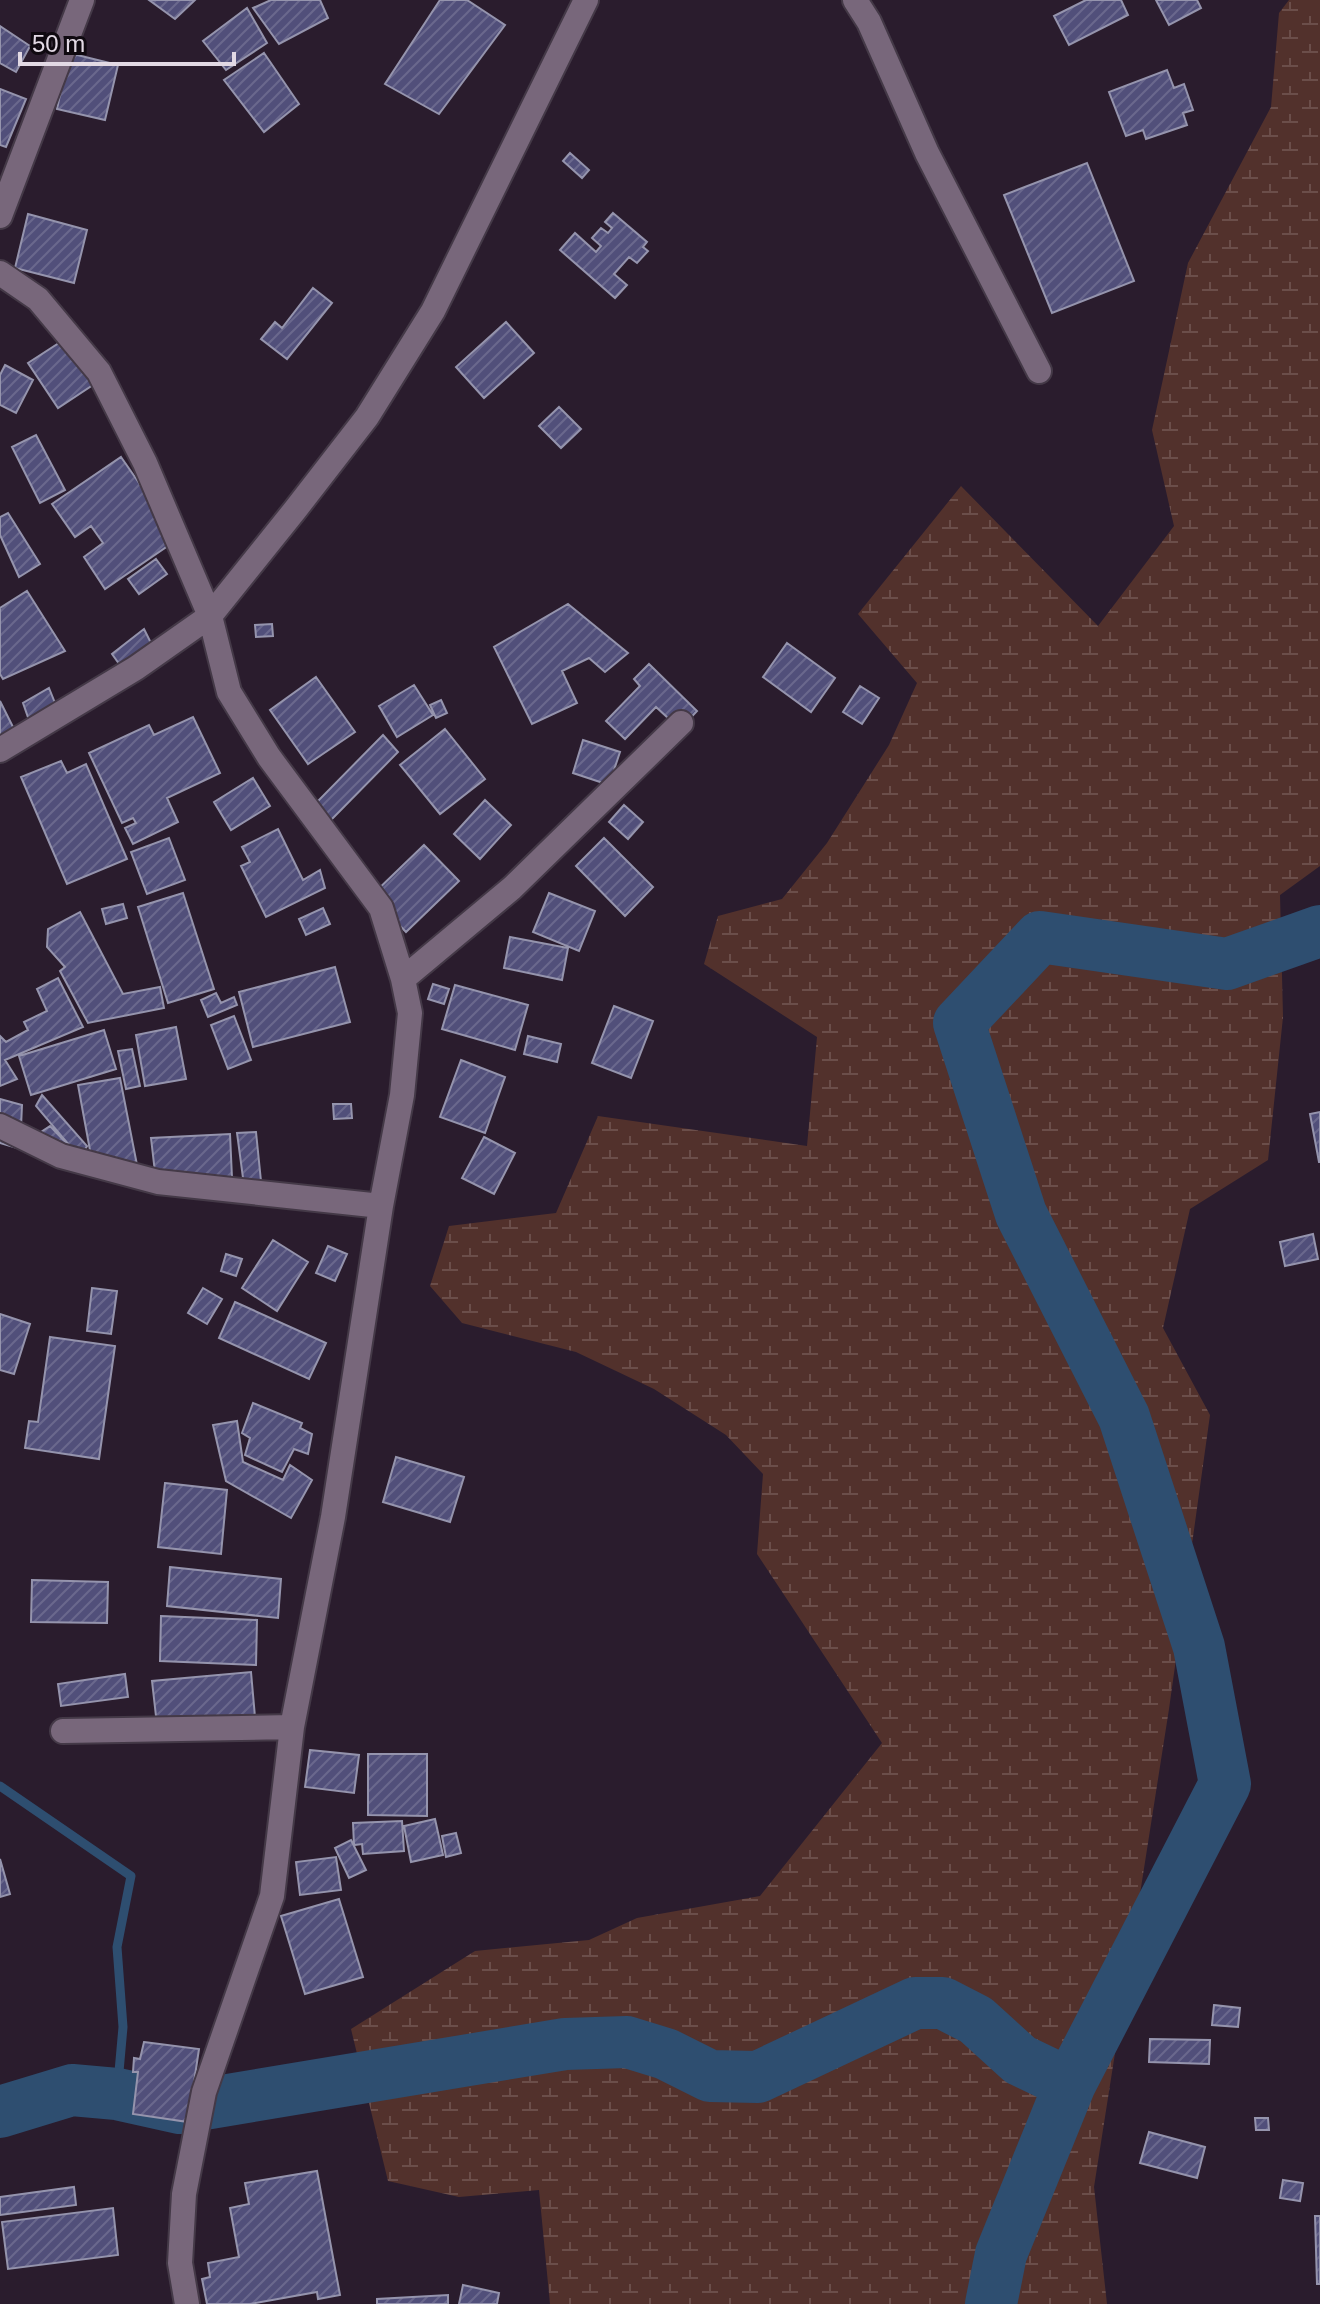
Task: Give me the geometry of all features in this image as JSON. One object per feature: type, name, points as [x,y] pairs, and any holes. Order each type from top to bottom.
[{"type":"street","points":[[0,216],[82,0]]},
{"type":"street","points":[[855,0],[869,22],[927,153],[1039,371]]},
{"type":"street","points":[[0,750],[136,668],[210,616],[367,417],[425,324],[580,2]]},
{"type":"street","points":[[0,273],[38,299],[99,372],[145,463],[210,616],[229,692],[269,757],[381,908],[410,1013],[404,1082],[381,1206],[333,1517],[292,1727],[272,1896],[201,2103],[183,2208],[180,2263],[187,2304]]},
{"type":"street","points":[[403,979],[512,888],[681,723]]},
{"type":"street","points":[[0,1126],[61,1156],[158,1182],[381,1206]]},
{"type":"street","points":[[63,1731],[292,1727]]},
{"type":"green space","points":[[1289,0],[1320,0],[1320,866],[1280,895],[1283,1017],[1268,1160],[1190,1209],[1163,1328],[1210,1415],[1169,1709],[1094,2187],[1107,2304],[550,2304],[539,2190],[459,2197],[388,2181],[351,2029],[475,1951],[589,1940],[637,1918],[760,1896],[882,1743],[757,1554],[763,1474],[726,1435],[654,1389],[576,1352],[462,1323],[430,1286],[449,1226],[556,1213],[598,1116],[807,1146],[817,1037],[704,964],[718,916],[782,899],[827,843],[889,745],[917,683],[858,614],[961,486],[1098,626],[1174,526],[1152,430],[1188,263],[1271,107],[1279,13]]},
{"type":"building","points":[[149,0],[195,0],[175,19]]},
{"type":"building","points":[[271,0],[320,0],[328,18],[279,44],[253,8]]},
{"type":"building","points":[[440,0],[467,0],[505,25],[439,114],[385,84]]},
{"type":"building","points":[[1086,0],[1121,0],[1128,15],[1069,45],[1054,16]]},
{"type":"building","points":[[1156,0],[1197,0],[1201,8],[1169,25]]},
{"type":"building","points":[[247,8],[267,43],[226,70],[203,41]]},
{"type":"building","points":[[0,26],[30,46],[16,72],[0,63]]},
{"type":"building","points":[[69,53],[118,65],[105,120],[57,109]]},
{"type":"building","points":[[264,53],[299,104],[264,132],[224,80]]},
{"type":"building","points":[[1167,70],[1174,88],[1184,84],[1193,110],[1183,113],[1187,125],[1146,139],[1143,130],[1126,136],[1109,92]]},
{"type":"building","points":[[0,89],[26,99],[6,147],[0,145]]},
{"type":"building","points":[[570,153],[589,170],[582,178],[563,161]]},
{"type":"building","points":[[1087,163],[1134,281],[1052,313],[1004,195]]},
{"type":"building","points":[[613,213],[647,242],[643,247],[648,251],[637,263],[629,257],[614,274],[627,285],[615,298],[560,250],[575,233],[596,252],[601,246],[592,238],[601,228],[608,233],[612,228],[605,222]]},
{"type":"building","points":[[28,214],[87,230],[74,283],[15,268]]},
{"type":"building","points":[[313,288],[332,303],[287,359],[261,339],[275,322],[282,328]]},
{"type":"building","points":[[506,322],[534,353],[484,398],[456,367]]},
{"type":"building","points":[[73,334],[102,379],[58,408],[28,363]]},
{"type":"building","points":[[5,365],[33,380],[16,413],[0,405],[0,375]]},
{"type":"building","points":[[559,407],[581,429],[561,448],[539,426]]},
{"type":"building","points":[[36,435],[65,490],[40,503],[12,447]]},
{"type":"building","points":[[121,457],[178,539],[105,589],[84,557],[103,543],[91,526],[75,537],[52,504]]},
{"type":"building","points":[[8,513],[40,564],[19,577],[0,535],[0,517]]},
{"type":"building","points":[[156,559],[167,574],[139,594],[128,579]]},
{"type":"building","points":[[27,591],[65,651],[3,679],[0,674],[0,608]]},
{"type":"building","points":[[568,604],[628,653],[605,672],[589,658],[562,671],[577,703],[532,724],[494,647]]},
{"type":"building","points":[[272,624],[273,636],[256,637],[255,625]]},
{"type":"building","points":[[144,629],[154,649],[122,668],[112,654]]},
{"type":"building","points":[[787,643],[835,678],[811,712],[763,677]]},
{"type":"building","points":[[649,664],[697,711],[680,729],[656,707],[625,739],[606,721],[640,686],[634,679]]},
{"type":"building","points":[[316,677],[355,732],[308,764],[270,710]]},
{"type":"building","points":[[414,685],[433,715],[397,737],[379,706]]},
{"type":"building","points":[[860,686],[879,698],[862,724],[843,712]]},
{"type":"building","points":[[49,688],[57,708],[30,723],[23,703]]},
{"type":"building","points":[[441,700],[447,713],[436,718],[430,705]]},
{"type":"building","points":[[0,701],[15,731],[0,737]]},
{"type":"building","points":[[193,717],[220,773],[167,798],[178,822],[133,844],[125,828],[136,823],[133,818],[122,823],[89,753],[149,725],[154,735]]},
{"type":"building","points":[[445,729],[485,779],[440,814],[400,765]]},
{"type":"building","points":[[383,735],[398,752],[331,820],[316,803]]},
{"type":"building","points":[[583,740],[620,752],[609,785],[573,773]]},
{"type":"building","points":[[61,761],[67,773],[86,764],[127,859],[67,884],[21,777]]},
{"type":"building","points":[[253,778],[270,806],[231,830],[214,802]]},
{"type":"building","points":[[485,800],[511,825],[480,859],[454,834]]},
{"type":"building","points":[[624,805],[643,822],[628,839],[609,822]]},
{"type":"building","points":[[278,829],[303,880],[320,870],[325,888],[266,917],[241,866],[250,862],[242,847]]},
{"type":"building","points":[[169,838],[185,880],[147,894],[131,852]]},
{"type":"building","points":[[604,838],[653,887],[625,916],[576,866]]},
{"type":"building","points":[[424,845],[459,881],[406,932],[371,896]]},
{"type":"building","points":[[183,893],[214,989],[168,1003],[138,907]]},
{"type":"building","points":[[549,893],[595,911],[579,951],[533,932]]},
{"type":"building","points":[[123,904],[127,918],[106,924],[102,909]]},
{"type":"building","points":[[323,908],[330,924],[306,935],[299,919]]},
{"type":"building","points":[[80,912],[123,994],[160,987],[164,1008],[88,1023],[60,971],[65,967],[47,947],[48,929]]},
{"type":"building","points":[[510,937],[568,948],[562,980],[504,968]]},
{"type":"building","points":[[335,967],[350,1022],[253,1047],[239,992]]},
{"type":"building","points":[[58,978],[83,1027],[5,1060],[17,1079],[0,1086],[0,1036],[6,1042],[28,1030],[24,1022],[47,1011],[37,989]]},
{"type":"building","points":[[433,984],[449,989],[444,1004],[428,999]]},
{"type":"building","points":[[455,985],[528,1005],[515,1050],[442,1029]]},
{"type":"building","points":[[216,993],[221,1003],[234,997],[237,1005],[208,1017],[201,1000]]},
{"type":"building","points":[[614,1006],[653,1021],[631,1078],[592,1063]]},
{"type":"building","points":[[234,1016],[251,1060],[228,1069],[211,1025]]},
{"type":"building","points":[[176,1027],[186,1079],[145,1086],[136,1035]]},
{"type":"building","points":[[104,1030],[116,1069],[31,1095],[19,1056]]},
{"type":"building","points":[[528,1036],[561,1044],[557,1062],[524,1054]]},
{"type":"building","points":[[132,1049],[140,1086],[126,1089],[118,1051]]},
{"type":"building","points":[[461,1060],[505,1077],[485,1133],[440,1117]]},
{"type":"building","points":[[120,1078],[137,1165],[94,1172],[78,1085]]},
{"type":"building","points":[[42,1095],[87,1146],[80,1158],[36,1106]]},
{"type":"building","points":[[0,1099],[22,1105],[20,1149],[0,1143]]},
{"type":"building","points":[[333,1104],[351,1104],[352,1118],[334,1119]]},
{"type":"building","points":[[1320,1112],[1320,1162],[1319,1162],[1310,1114]]},
{"type":"building","points":[[50,1126],[72,1149],[26,1142]]},
{"type":"building","points":[[256,1132],[262,1191],[245,1193],[237,1133]]},
{"type":"building","points":[[230,1134],[232,1178],[156,1181],[151,1138]]},
{"type":"building","points":[[484,1137],[515,1153],[494,1194],[462,1178]]},
{"type":"building","points":[[1313,1234],[1318,1259],[1285,1266],[1280,1242]]},
{"type":"building","points":[[273,1240],[308,1262],[277,1311],[242,1288]]},
{"type":"building","points":[[328,1246],[347,1254],[335,1281],[316,1273]]},
{"type":"building","points":[[226,1254],[242,1259],[236,1276],[221,1271]]},
{"type":"building","points":[[92,1288],[117,1291],[111,1334],[87,1331]]},
{"type":"building","points":[[203,1288],[222,1299],[207,1324],[188,1313]]},
{"type":"building","points":[[235,1302],[326,1343],[309,1379],[219,1338]]},
{"type":"building","points":[[0,1314],[30,1324],[14,1374],[0,1370]]},
{"type":"building","points":[[50,1337],[115,1346],[99,1459],[25,1448],[29,1421],[38,1422]]},
{"type":"building","points":[[253,1403],[302,1423],[300,1428],[312,1434],[308,1454],[294,1449],[282,1472],[245,1455],[250,1438],[242,1433]]},
{"type":"building","points":[[237,1421],[243,1462],[283,1480],[290,1465],[312,1480],[291,1518],[226,1481],[213,1425]]},
{"type":"building","points":[[396,1457],[464,1477],[450,1522],[383,1502]]},
{"type":"building","points":[[165,1483],[227,1490],[221,1554],[158,1547]]},
{"type":"building","points":[[170,1567],[281,1579],[278,1618],[167,1606]]},
{"type":"building","points":[[32,1580],[108,1582],[107,1623],[31,1622]]},
{"type":"building","points":[[161,1616],[257,1620],[256,1665],[160,1661]]},
{"type":"building","points":[[251,1672],[255,1717],[157,1725],[152,1681]]},
{"type":"building","points":[[125,1674],[128,1697],[61,1706],[58,1684]]},
{"type":"building","points":[[310,1750],[359,1755],[354,1793],[305,1787]]},
{"type":"building","points":[[368,1754],[427,1754],[427,1816],[368,1815]]},
{"type":"building","points":[[435,1819],[443,1855],[411,1862],[404,1826]]},
{"type":"building","points":[[402,1821],[404,1851],[363,1854],[362,1844],[354,1845],[353,1823]]},
{"type":"building","points":[[456,1833],[461,1853],[446,1857],[442,1836]]},
{"type":"building","points":[[351,1840],[366,1870],[349,1878],[335,1848]]},
{"type":"building","points":[[336,1857],[341,1890],[300,1895],[296,1862]]},
{"type":"building","points":[[0,1859],[10,1894],[0,1897]]},
{"type":"building","points":[[339,1899],[363,1977],[305,1994],[281,1916]]},
{"type":"building","points":[[1214,2005],[1240,2008],[1238,2027],[1212,2025]]},
{"type":"building","points":[[1150,2039],[1210,2040],[1209,2064],[1149,2062]]},
{"type":"building","points":[[144,2042],[199,2049],[188,2122],[133,2114],[138,2072],[133,2072],[134,2058],[140,2059]]},
{"type":"building","points":[[1255,2118],[1268,2118],[1269,2130],[1256,2130]]},
{"type":"building","points":[[1149,2132],[1205,2147],[1197,2178],[1140,2163]]},
{"type":"building","points":[[317,2171],[340,2295],[318,2299],[317,2292],[250,2304],[207,2304],[202,2279],[210,2277],[208,2263],[239,2257],[230,2208],[249,2204],[245,2183]]},
{"type":"building","points":[[1283,2180],[1303,2183],[1300,2201],[1280,2198]]},
{"type":"building","points":[[74,2187],[76,2205],[0,2215],[0,2197]]},
{"type":"building","points":[[113,2208],[118,2255],[8,2269],[2,2222]]},
{"type":"building","points":[[1315,2216],[1320,2216],[1320,2284],[1317,2284]]},
{"type":"building","points":[[463,2285],[499,2293],[497,2304],[459,2304]]},
{"type":"building","points":[[448,2295],[448,2304],[377,2304],[377,2299]]},
{"type":"waterway","points":[[991,2304],[1001,2254],[1070,2084],[1225,1784],[1199,1647],[1124,1417],[1021,1214],[959,1023],[1040,937],[1227,964],[1320,931]]},
{"type":"waterway","points":[[0,1786],[131,1876],[117,1947],[123,2027],[117,2094]]},
{"type":"waterway","points":[[0,2112],[72,2090],[117,2094],[180,2108],[565,2044],[627,2042],[666,2054],[710,2076],[758,2077],[915,2003],[943,2003],[976,2020],[1020,2060],[1070,2084]]}]
